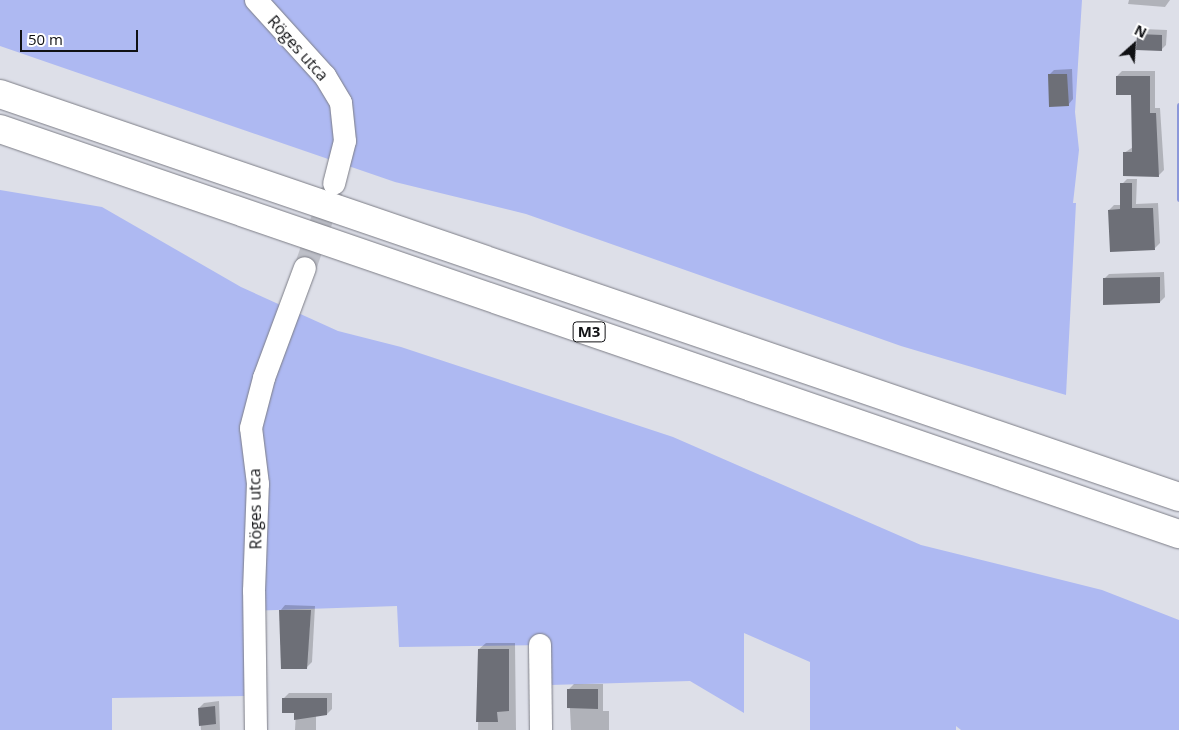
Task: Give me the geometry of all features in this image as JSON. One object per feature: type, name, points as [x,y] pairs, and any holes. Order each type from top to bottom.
[{"type":"highway","name":"M3","points":[[0,94],[1179,497]]},
{"type":"highway","name":"M3","points":[[0,129],[1179,534]]},
{"type":"street","name":"Röges utca","points":[[256,0],[325,76],[341,103],[345,141],[334,184]]},
{"type":"street","name":"Röges utca","points":[[256,730],[254,591],[258,484],[251,428],[264,378],[305,268]]},
{"type":"street","points":[[540,645],[541,730]]},
{"type":"shaded area","points":[[0,0],[1082,0],[1075,112],[1079,150],[1073,203],[1076,203],[1066,395],[901,346],[526,214],[395,182],[0,46]]},
{"type":"shaded area","points":[[0,190],[102,207],[241,287],[338,331],[401,347],[673,437],[921,545],[1102,590],[1179,620],[1179,730],[961,730],[956,726],[956,730],[810,730],[810,662],[744,633],[744,713],[690,681],[550,685],[548,645],[399,647],[397,606],[248,611],[246,696],[112,698],[112,730],[0,730]]},
{"type":"building","points":[[1137,34],[1162,35],[1162,51],[1136,50]]},
{"type":"building","points":[[1048,74],[1067,74],[1069,106],[1049,107]]},
{"type":"building","points":[[1116,76],[1150,76],[1150,113],[1156,113],[1159,177],[1123,176],[1123,152],[1132,152],[1131,95],[1116,95]]},
{"type":"building","points":[[1120,183],[1132,183],[1132,208],[1153,208],[1155,250],[1110,252],[1108,210],[1120,209]]},
{"type":"building","points":[[1160,277],[1160,303],[1103,305],[1103,278]]},
{"type":"building","points":[[279,610],[311,610],[307,669],[281,669]]},
{"type":"building","points":[[478,649],[509,649],[509,711],[497,712],[498,722],[476,722]]},
{"type":"building","points":[[567,689],[598,689],[598,709],[567,708]]},
{"type":"building","points":[[282,698],[327,698],[327,715],[294,720],[294,713],[282,713]]},
{"type":"building","points":[[215,706],[216,724],[199,726],[198,708]]},
{"type":"waterway","points":[[1179,105],[1179,199]]},
{"type":"tunnel","points":[[305,268],[332,191]]}]
